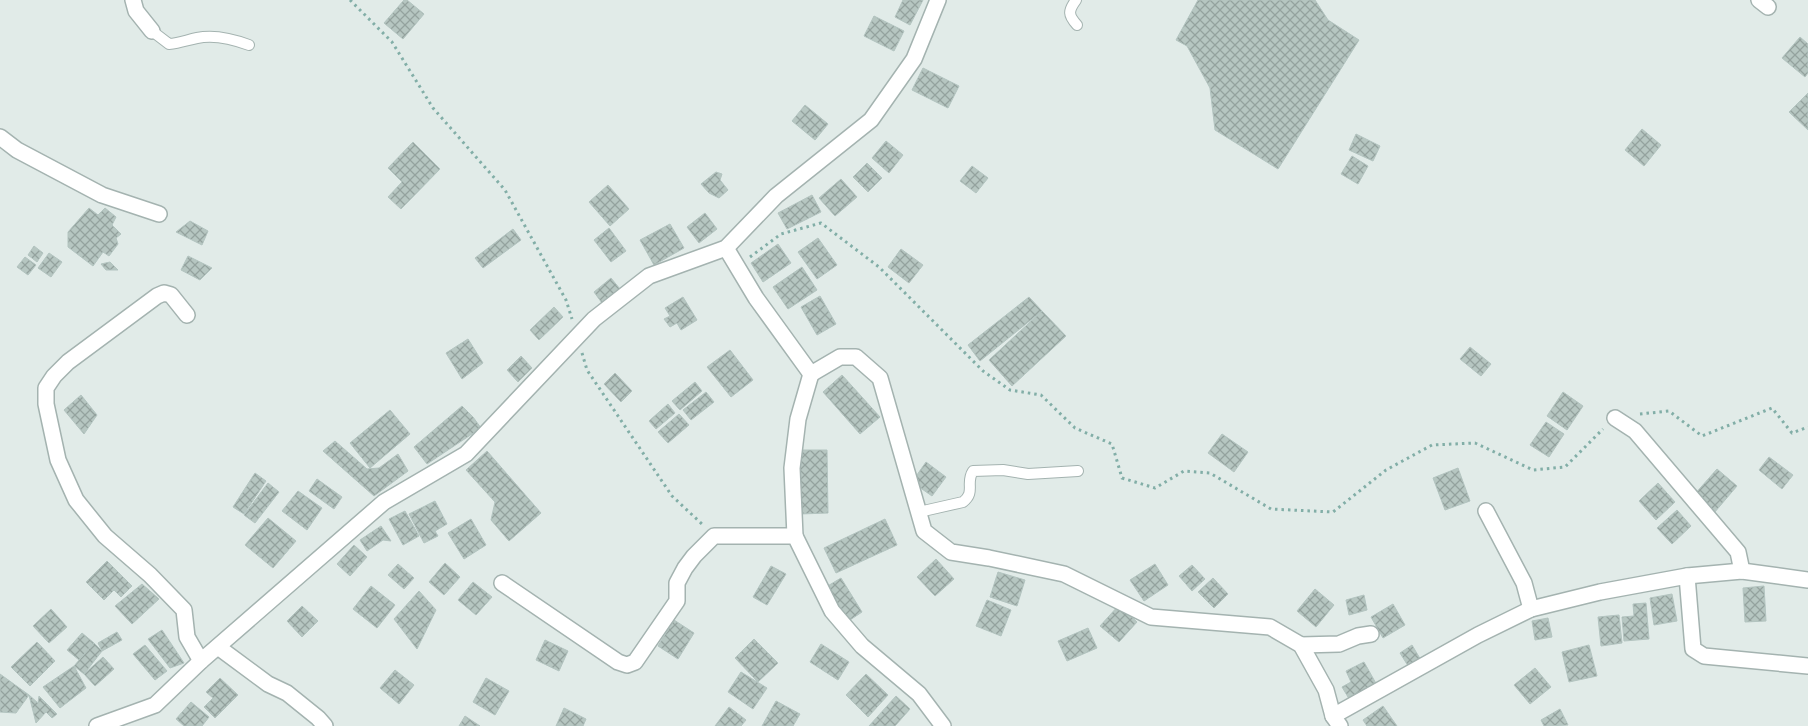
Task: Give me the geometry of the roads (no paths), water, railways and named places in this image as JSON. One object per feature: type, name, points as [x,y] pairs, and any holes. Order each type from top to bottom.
[{"type":"street","points":[[132,0],[136,11],[152,31]]},
{"type":"street","points":[[96,726],[155,705],[201,661],[384,502],[466,454],[594,319],[649,276],[726,248],[776,196],[871,120],[914,59],[938,0]]},
{"type":"street","points":[[0,137],[17,150],[102,195],[159,214]]},
{"type":"street","points":[[726,248],[756,298],[811,374]]},
{"type":"street","points":[[187,315],[171,295],[164,293],[156,296],[68,362],[54,376],[46,388],[46,404],[58,460],[76,500],[105,536],[150,575],[184,610],[187,637],[201,661]]},
{"type":"street","points":[[943,726],[919,694],[862,646],[832,611],[795,536],[792,468],[798,419],[811,374],[840,357],[856,357],[880,378],[924,531],[950,552],[1064,574],[1152,617],[1270,627],[1301,645],[1326,690],[1337,721],[1478,635],[1531,609],[1600,592],[1687,576],[1742,572],[1808,580]]},
{"type":"street","points":[[1615,418],[1635,431],[1738,552],[1742,572]]},
{"type":"street","points":[[1486,511],[1524,583],[1531,609]]},
{"type":"street","points":[[502,583],[618,662],[627,665],[635,662],[677,601],[677,583],[685,568],[714,536],[795,536]]},
{"type":"street","points":[[1687,576],[1693,649],[1704,656],[1808,666]]},
{"type":"street","points":[[1301,645],[1339,644],[1358,636],[1371,634]]},
{"type":"street","points":[[218,647],[268,684],[287,693],[325,726]]},
{"type":"lane","points":[[1076,0],[1069,10],[1069,14],[1070,19],[1077,25]]},
{"type":"lane","points":[[152,31],[169,44],[181,43],[198,37],[220,37],[249,45]]},
{"type":"lane","points":[[919,512],[963,502],[968,498],[970,492],[969,477],[973,471],[1003,470],[1028,474],[1078,471]]}]
